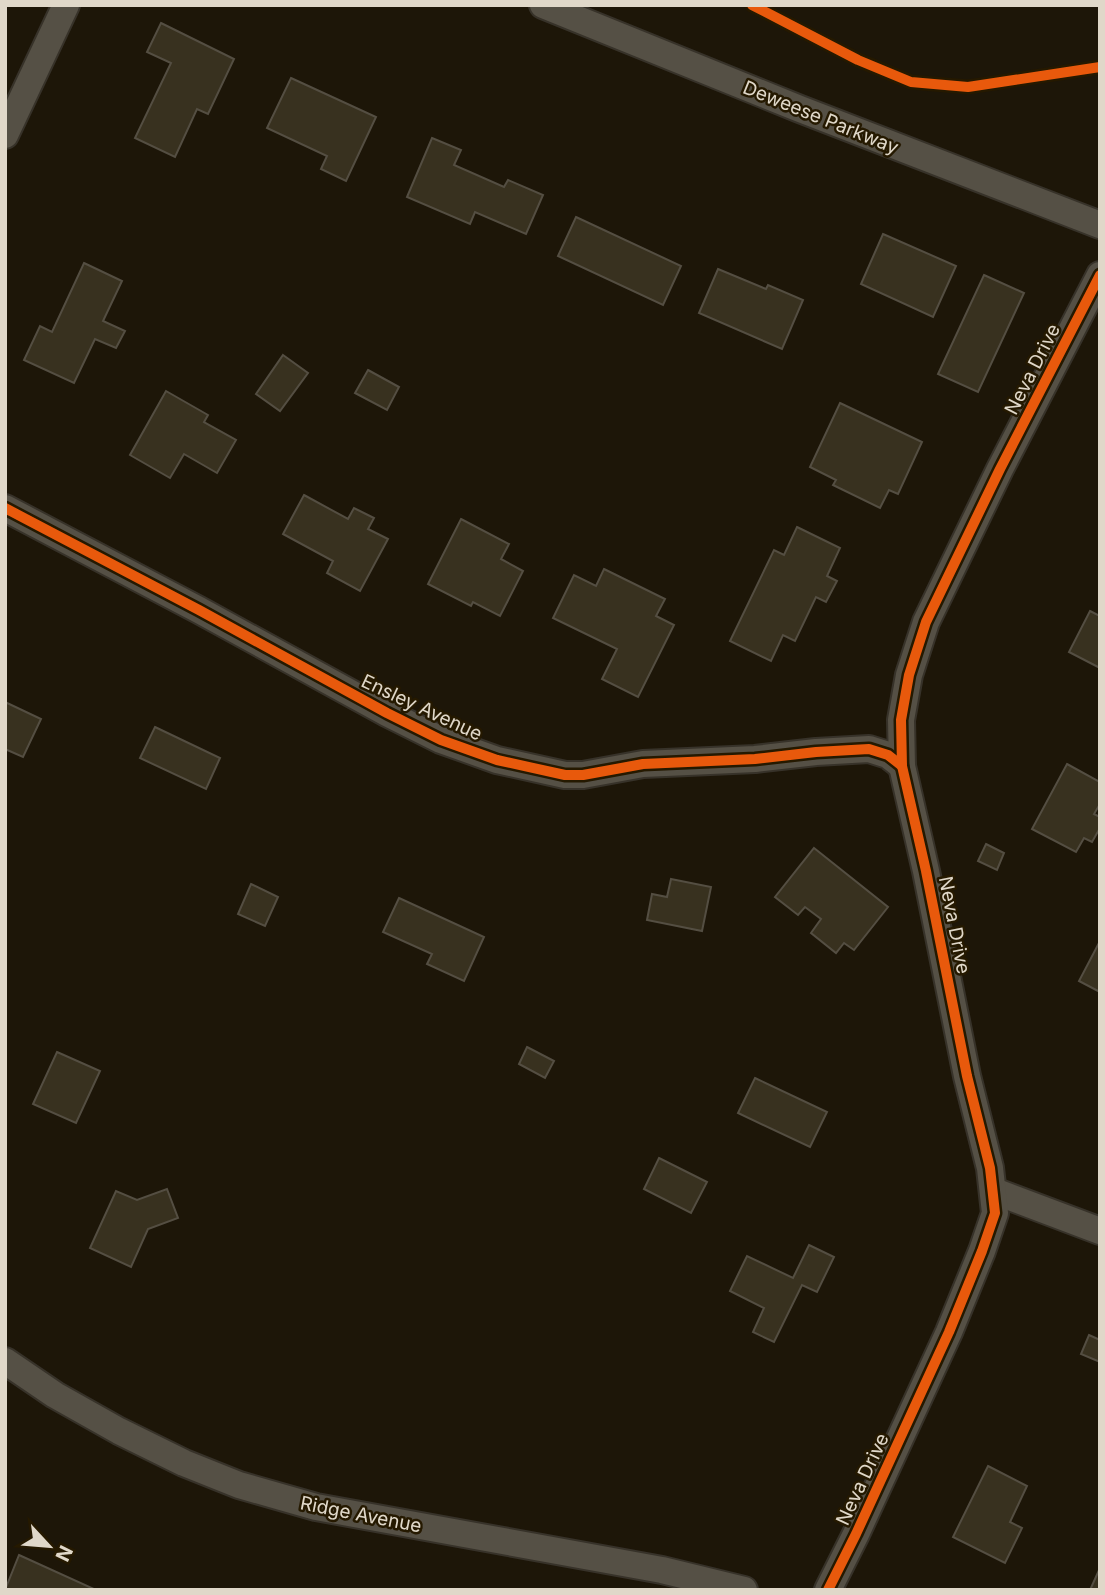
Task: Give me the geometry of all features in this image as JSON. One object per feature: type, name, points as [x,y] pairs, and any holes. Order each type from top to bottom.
[{"type":"street","points":[[5,135],[66,5]]},
{"type":"street","name":"Deweese Parkway","points":[[543,5],[800,109],[1100,225]]},
{"type":"street","name":"Neva Drive","points":[[828,1590],[937,1357],[975,1270],[995,1213],[994,1191],[902,766],[901,720],[909,675],[926,622],[1000,469],[1100,275]]},
{"type":"street","name":"Ensley Avenue","points":[[5,508],[387,713],[441,740],[497,760],[574,775],[643,764],[755,759],[869,749],[888,755],[902,766]]},
{"type":"street","points":[[994,1191],[1100,1231]]},
{"type":"street","name":"Ridge Avenue","points":[[5,1361],[55,1395],[119,1431],[184,1463],[239,1485],[316,1507],[662,1570],[744,1590]]},
{"type":"building","points":[[161,23],[234,59],[208,114],[197,109],[175,157],[135,138],[171,63],[147,52]]},
{"type":"building","points":[[291,78],[376,117],[346,181],[321,169],[327,156],[267,128]]},
{"type":"building","points":[[432,138],[461,150],[454,165],[504,187],[508,180],[543,195],[526,234],[475,212],[470,224],[407,197]]},
{"type":"building","points":[[576,217],[681,266],[663,305],[558,256]]},
{"type":"building","points":[[883,234],[956,266],[933,317],[861,284]]},
{"type":"building","points":[[84,263],[122,281],[103,321],[125,331],[116,348],[95,339],[74,383],[24,360],[40,326],[52,332]]},
{"type":"building","points":[[718,269],[766,289],[768,285],[803,300],[782,349],[699,313]]},
{"type":"building","points":[[984,275],[1024,293],[978,392],[938,374]]},
{"type":"building","points":[[283,355],[308,373],[280,411],[256,394]]},
{"type":"building","points":[[368,370],[399,387],[387,410],[355,393]]},
{"type":"building","points":[[166,391],[208,415],[204,422],[236,440],[217,473],[184,454],[170,478],[130,455]]},
{"type":"building","points":[[840,403],[922,442],[898,494],[889,490],[880,508],[833,485],[836,480],[810,467]]},
{"type":"building","points":[[304,495],[348,519],[354,508],[374,518],[368,529],[388,539],[360,591],[327,573],[333,561],[283,534]]},
{"type":"building","points":[[461,519],[509,544],[501,559],[523,571],[500,616],[473,602],[471,606],[428,584]]},
{"type":"building","points":[[797,527],[840,548],[827,576],[837,581],[826,602],[816,597],[795,641],[783,635],[771,661],[730,641],[774,550],[784,555]]},
{"type":"building","points":[[604,569],[665,599],[656,616],[674,625],[638,697],[602,679],[617,649],[553,618],[574,575],[596,586]]},
{"type":"building","points":[[1090,611],[1100,616],[1100,668],[1069,652]]},
{"type":"building","points":[[5,702],[41,719],[23,757],[5,749]]},
{"type":"building","points":[[155,727],[220,758],[206,789],[140,758]]},
{"type":"building","points":[[1067,764],[1100,782],[1100,804],[1094,814],[1100,817],[1100,828],[1092,842],[1084,838],[1076,852],[1032,829]]},
{"type":"building","points":[[986,844],[1004,853],[997,870],[978,861]]},
{"type":"building","points":[[814,848],[888,907],[854,950],[844,943],[836,953],[811,933],[821,919],[805,907],[798,915],[775,897]]},
{"type":"building","points":[[671,879],[711,887],[702,931],[647,920],[652,894],[667,897]]},
{"type":"building","points":[[251,884],[278,897],[265,926],[238,914]]},
{"type":"building","points":[[399,898],[484,937],[464,981],[427,964],[432,954],[383,932]]},
{"type":"building","points":[[1100,941],[1100,992],[1079,981]]},
{"type":"building","points":[[527,1047],[554,1061],[545,1078],[519,1064]]},
{"type":"building","points":[[57,1052],[100,1071],[76,1123],[33,1104]]},
{"type":"building","points":[[755,1078],[827,1112],[810,1147],[738,1113]]},
{"type":"building","points":[[659,1158],[707,1182],[691,1213],[644,1189]]},
{"type":"building","points":[[167,1189],[178,1218],[148,1229],[131,1267],[90,1248],[116,1191],[137,1200]]},
{"type":"building","points":[[809,1245],[834,1257],[817,1292],[802,1285],[774,1342],[753,1332],[764,1308],[730,1291],[747,1256],[793,1278]]},
{"type":"building","points":[[1089,1335],[1100,1340],[1100,1362],[1081,1354]]},
{"type":"building","points":[[988,1466],[1027,1486],[1010,1522],[1022,1528],[1005,1563],[953,1537]]},
{"type":"building","points":[[19,1555],[94,1589],[5,1590]]},
{"type":"building","points":[[1100,1568],[1100,1590],[1090,1590]]},
{"type":"cycle path","points":[[752,5],[858,60],[911,82],[968,87],[1100,67]]},
{"type":"cycle path","points":[[828,1590],[949,1332],[995,1213],[990,1168],[967,1076],[902,766],[901,720],[909,675],[926,622],[1000,469],[1100,275]]},
{"type":"cycle path","points":[[5,508],[387,713],[441,740],[497,760],[565,775],[583,775],[643,764],[755,759],[869,749],[888,755],[902,766]]}]
